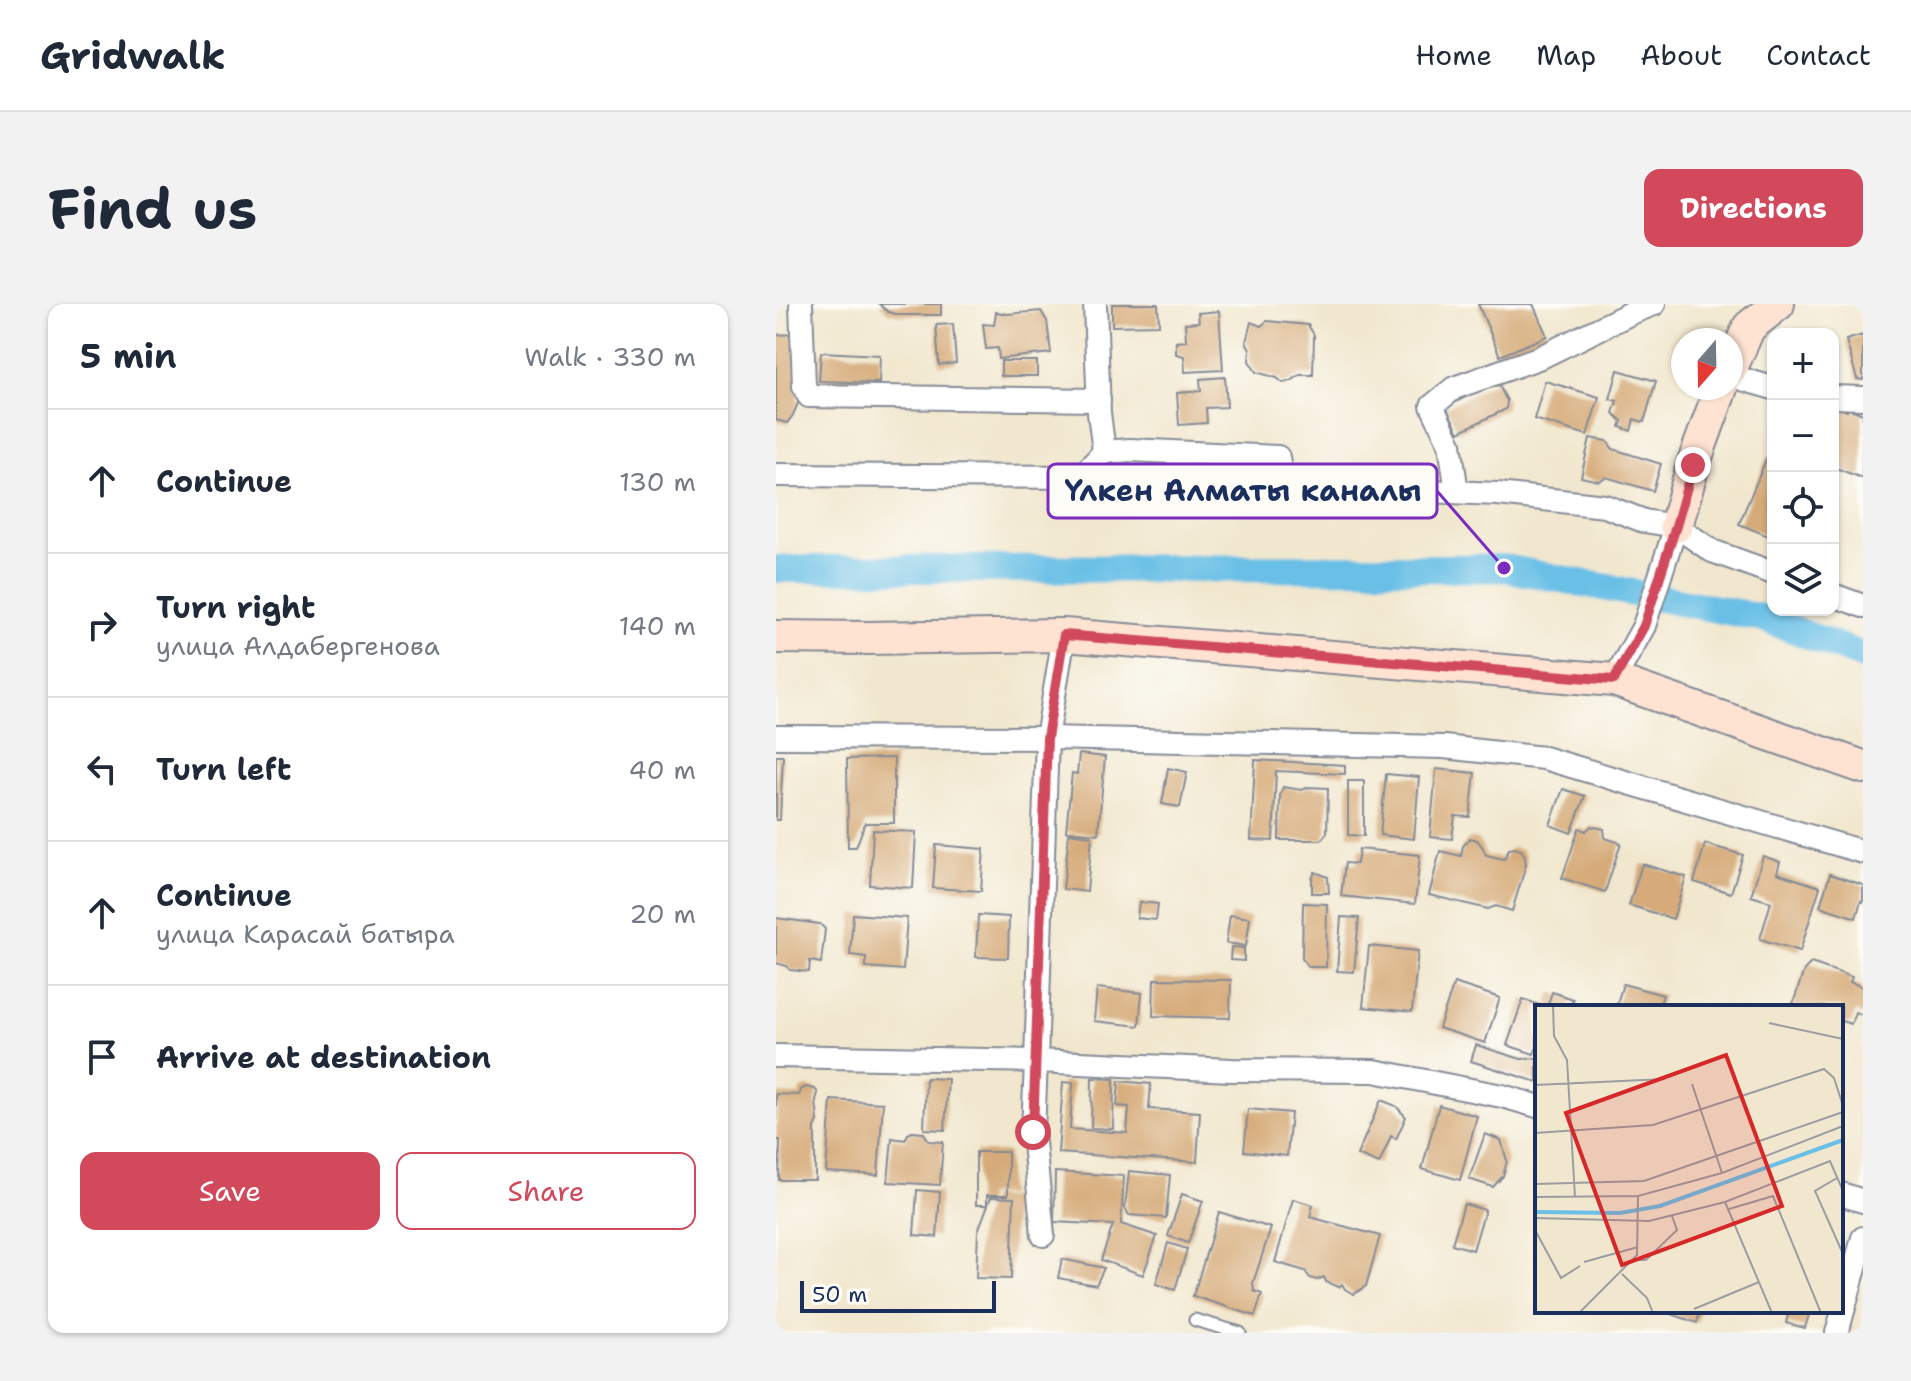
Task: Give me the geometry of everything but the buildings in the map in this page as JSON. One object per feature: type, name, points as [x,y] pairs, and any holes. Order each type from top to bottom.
[{"type":"main road","points":[[1743,341],[1749,327],[1778,304]]},
{"type":"main road","points":[[1676,526],[1693,465],[1717,400]]},
{"type":"main road","points":[[776,637],[1064,635],[1614,680],[1863,767]]},
{"type":"street","points":[[801,304],[804,386],[809,396],[1099,400]]},
{"type":"street","points":[[1095,304],[1104,452]]},
{"type":"street","points":[[1457,492],[1450,444],[1432,406],[1454,388],[1541,357],[1654,304]]},
{"type":"street","points":[[1743,379],[1767,386]]},
{"type":"street","points":[[1839,397],[1863,398]]},
{"type":"street","points":[[776,475],[1081,477],[1104,452],[1130,450],[1278,457],[1282,485],[1498,494],[1605,506],[1644,521],[1676,526],[1712,551],[1767,571]]},
{"type":"street","points":[[1614,680],[1644,626],[1676,526]]},
{"type":"street","points":[[1839,597],[1863,606]]},
{"type":"street","points":[[1043,1235],[1033,1132],[1047,738],[1064,635]]},
{"type":"street","points":[[776,737],[1047,738],[1444,747],[1544,758],[1863,852]]},
{"type":"street","points":[[776,1056],[1036,1061],[1232,1070],[1374,1071],[1535,1105]]},
{"type":"street","points":[[1843,1195],[1863,1201]]},
{"type":"street","points":[[1843,1311],[1863,1238]]},
{"type":"street","points":[[1837,1333],[1842,1313]]},
{"type":"lane","points":[[1195,1320],[1240,1333]]},
{"type":"waterway","points":[[776,569],[1504,568],[1763,618],[1863,656]]},
{"type":"place","name":"Үлкен Алматы каналы","points":[[1504,568]]},
{"type":"route","points":[[1033,1132],[1047,738],[1064,635],[1614,680],[1644,626],[1693,465]]}]
